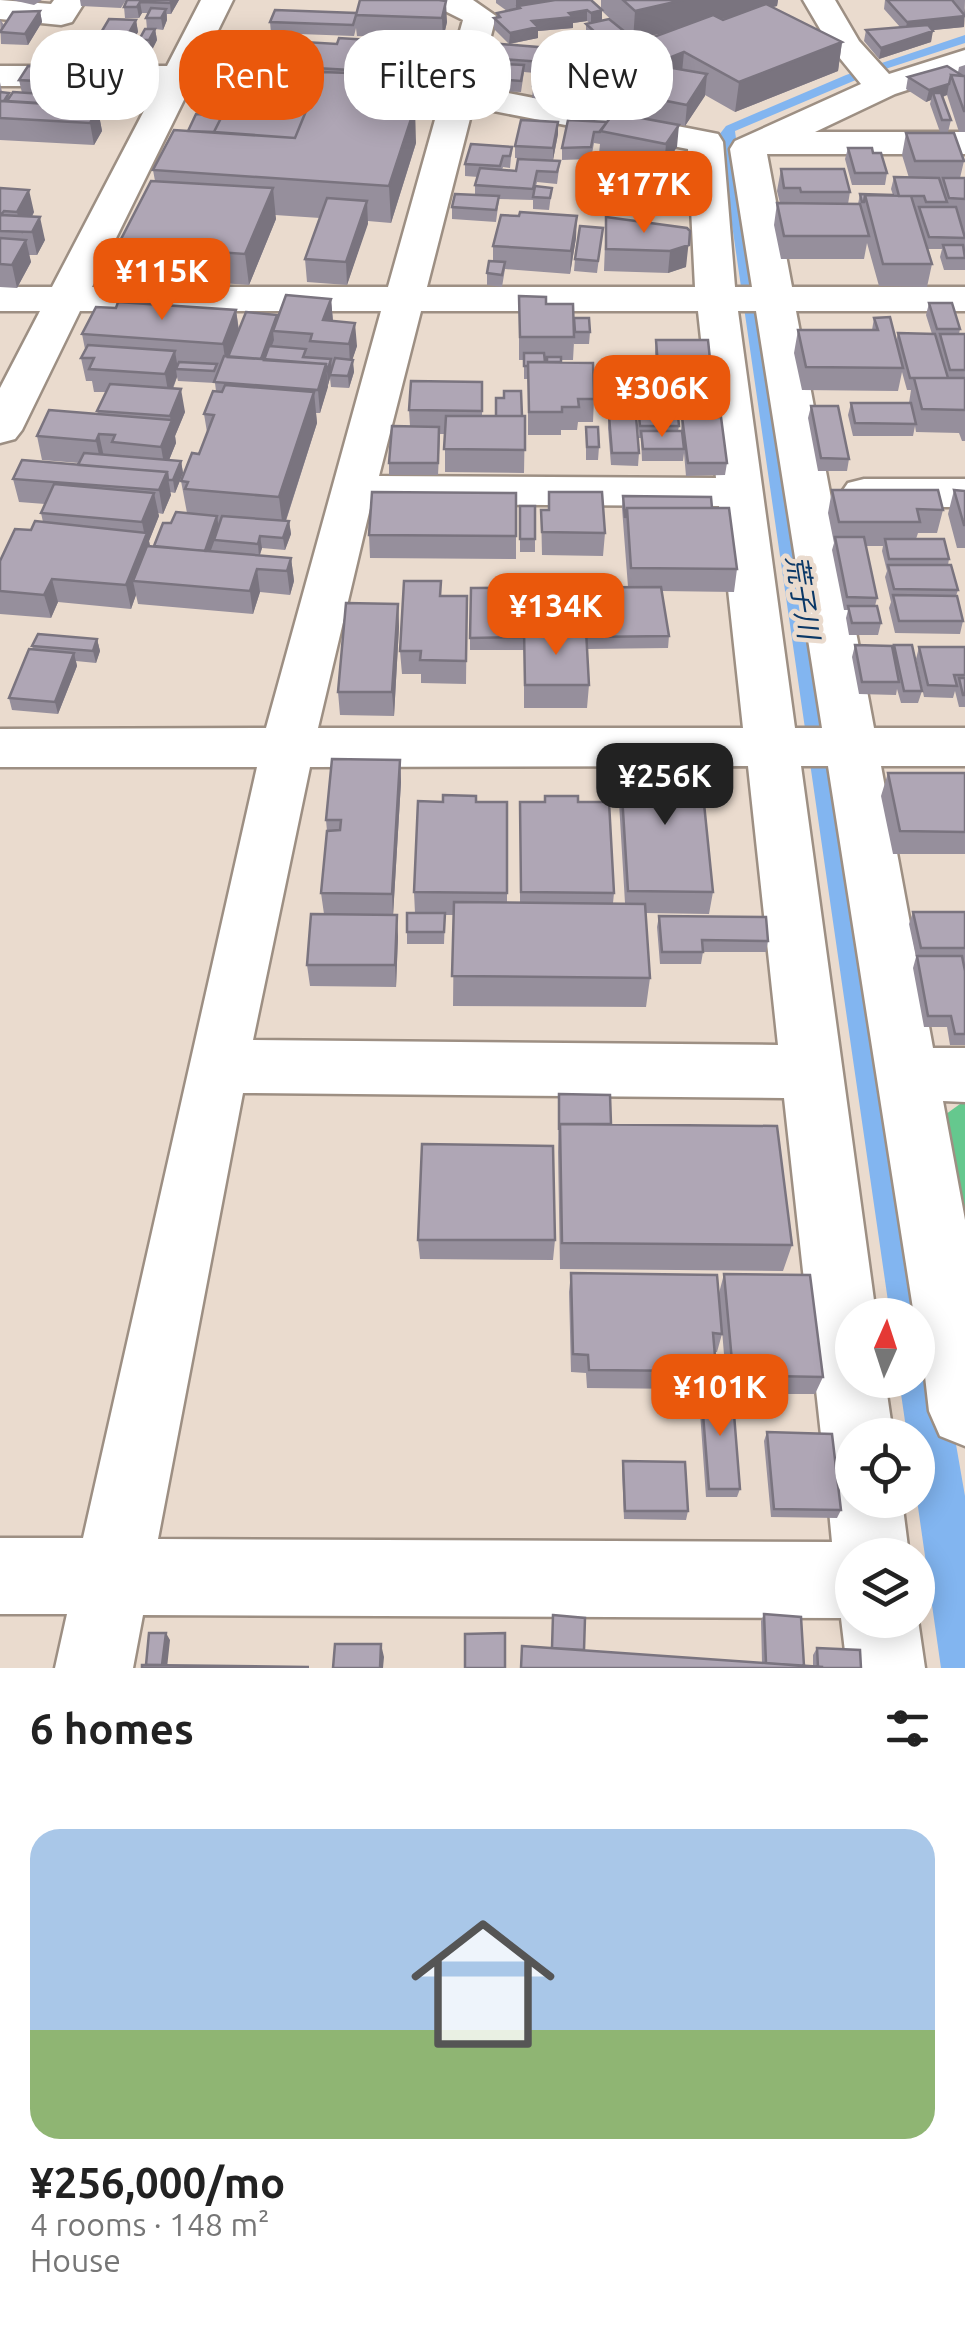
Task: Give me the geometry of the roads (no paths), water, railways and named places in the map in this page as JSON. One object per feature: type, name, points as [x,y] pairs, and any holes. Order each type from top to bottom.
[{"type":"street","points":[[202,30],[217,0]]},
{"type":"street","points":[[448,0],[480,16],[476,30]]},
{"type":"street","points":[[832,2],[836,35],[872,78]]},
{"type":"street","points":[[12,76],[66,8]]},
{"type":"street","points":[[0,9],[66,8]]},
{"type":"street","points":[[855,1418],[781,747],[740,492],[748,149],[872,78],[965,60]]},
{"type":"street","points":[[12,76],[179,76]]},
{"type":"street","points":[[0,430],[179,78]]},
{"type":"street","points":[[511,104],[705,142],[806,492],[847,747],[937,1074],[965,1411]]},
{"type":"street","points":[[94,1668],[217,1066],[287,748],[352,490],[453,120]]},
{"type":"street","points":[[761,142],[965,143]]},
{"type":"street","points":[[0,299],[965,299]]},
{"type":"street","points":[[352,490],[740,492]]},
{"type":"street","points":[[806,492],[965,493]]},
{"type":"street","points":[[0,748],[965,747]]},
{"type":"street","points":[[217,1066],[814,1072]]},
{"type":"street","points":[[0,1576],[835,1580]]},
{"type":"street","points":[[882,1638],[886,1668]]},
{"type":"water","name":"荒子川","points":[[965,35],[965,43],[870,74],[735,131],[759,312],[931,1298],[888,1298],[719,135],[726,126],[846,75]]},
{"type":"water","points":[[935,1324],[965,1496],[965,1668],[941,1668],[935,1626],[935,1538],[922,1538],[920,1518],[935,1518],[935,1418],[905,1418],[902,1398],[935,1398]]}]
